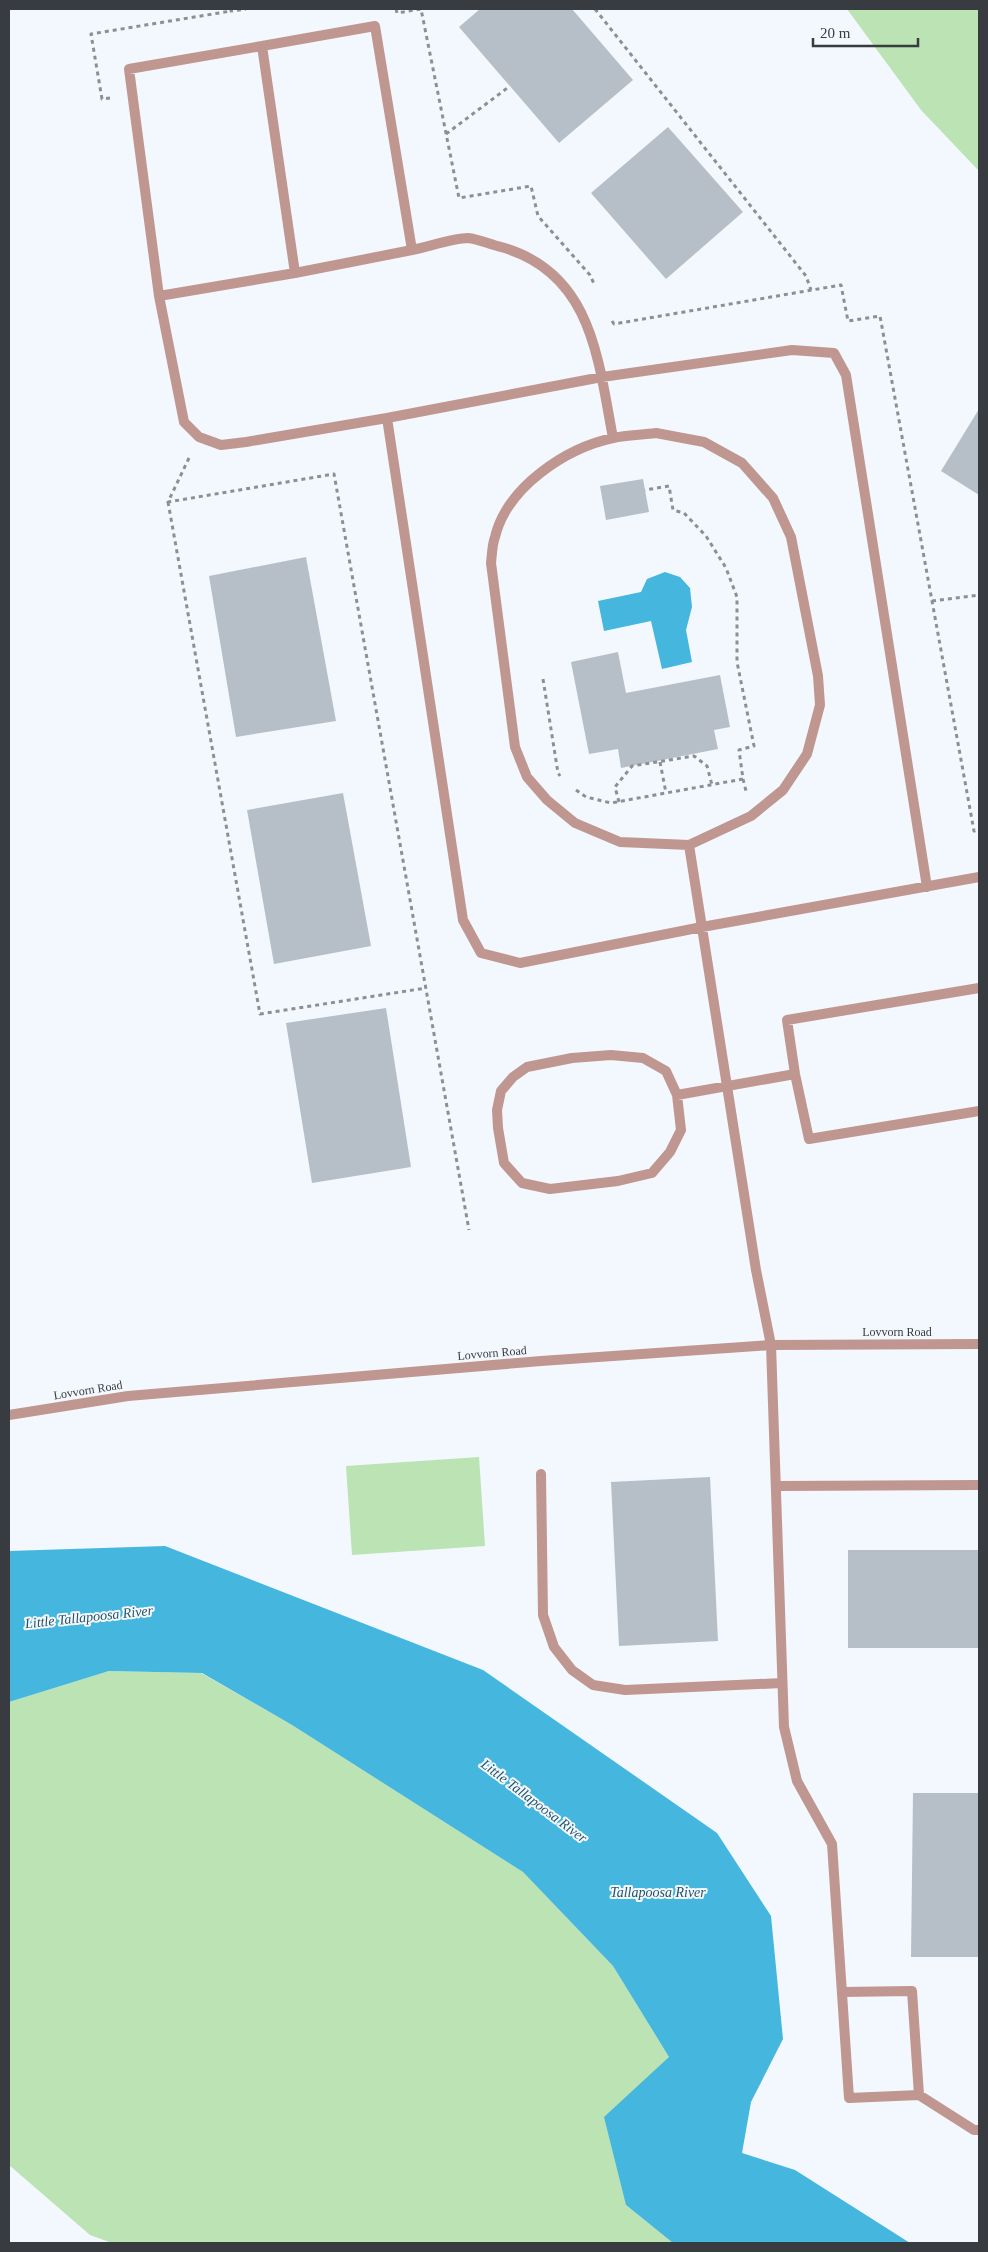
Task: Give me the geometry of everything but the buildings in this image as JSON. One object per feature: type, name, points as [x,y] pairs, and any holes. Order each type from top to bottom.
[{"type":"street","points":[[412,250],[375,26],[129,69],[159,296],[184,422],[199,437],[221,445],[246,442],[387,418],[602,377],[792,350],[834,353],[846,375],[927,887]]},
{"type":"street","points":[[262,46],[295,273]]},
{"type":"street","points":[[159,296],[295,273],[468,238],[517,252],[540,264],[560,279],[582,310],[602,377],[613,438]]},
{"type":"street","points":[[387,418],[463,920],[481,953],[520,963],[702,927],[979,877]]},
{"type":"street","points":[[656,433],[704,442],[742,464],[773,498],[791,537],[818,676],[820,705],[807,754],[783,790],[751,816],[689,845],[620,842],[575,823],[547,800],[527,777],[515,747],[491,563],[495,536],[514,497],[548,466],[575,452],[613,438],[656,433]]},
{"type":"street","points":[[689,845],[756,1270],[771,1345],[784,1727],[797,1781],[832,1844],[850,2098],[919,2095],[974,2130],[979,2130]]},
{"type":"street","points":[[979,988],[787,1020],[795,1074],[809,1140],[979,1111]]},
{"type":"street","points":[[611,1055],[643,1058],[666,1071],[677,1095],[681,1130],[670,1152],[652,1172],[618,1181],[550,1189],[522,1184],[504,1163],[497,1110],[502,1091],[512,1078],[527,1067],[572,1058],[611,1055]]},
{"type":"street","points":[[677,1095],[795,1074]]},
{"type":"street","name":"Lovvorn Road","points":[[9,1415],[128,1396],[541,1361],[771,1345],[979,1344]]},
{"type":"street","points":[[541,1474],[543,1615],[554,1647],[572,1670],[593,1685],[626,1690],[782,1683]]},
{"type":"street","points":[[777,1486],[979,1485]]},
{"type":"street","points":[[842,1992],[912,1991],[919,2095]]},
{"type":"path","points":[[231,9],[231,11],[246,9]]},
{"type":"path","points":[[396,9],[397,13],[421,9],[459,198],[531,186],[538,216],[590,275],[598,292]]},
{"type":"path","points":[[596,9],[806,276],[811,290]]},
{"type":"path","points":[[446,134],[510,86]]},
{"type":"path","points":[[610,316],[614,324],[840,285],[848,321],[880,316],[974,831],[979,830]]},
{"type":"path","points":[[199,437],[168,502],[260,1014],[426,988]]},
{"type":"path","points":[[168,502],[334,474],[470,1230]]},
{"type":"path","points":[[570,787],[586,797],[611,803],[743,779],[739,750],[754,746],[737,662],[738,597],[726,568],[706,536],[684,513],[673,510],[669,486],[645,490]]},
{"type":"path","points":[[932,601],[979,594]]},
{"type":"path","points":[[543,678],[558,773],[564,780]]},
{"type":"path","points":[[619,802],[615,787],[632,766],[694,756],[707,766],[712,785]]},
{"type":"path","points":[[660,762],[666,793]]},
{"type":"green space","points":[[847,9],[979,9],[979,171],[921,110]]},
{"type":"green space","points":[[479,1457],[485,1546],[352,1555],[346,1466]]},
{"type":"green space","points":[[109,1671],[201,1673],[292,1725],[523,1872],[613,1966],[669,2057],[626,2205],[673,2243],[112,2243],[90,2235],[9,2165],[9,1702]]},
{"type":"water","points":[[665,572],[680,577],[690,588],[692,607],[686,630],[692,662],[662,669],[651,621],[604,631],[598,601],[641,592],[647,579]]},
{"type":"water","name":"Tallapoosa River","points":[[165,1546],[483,1670],[717,1833],[771,1916],[783,2039],[751,2102],[742,2153],[795,2170],[910,2243],[673,2243],[626,2205],[604,2117],[669,2057],[613,1966],[523,1872],[292,1725],[202,1673],[109,1671],[9,1702],[9,1551]]},
{"type":"water label","name":"Little Tallapoosa River","points":[[89,1617]]},
{"type":"water label","name":"Little Tallapoosa River","points":[[534,1801]]}]
